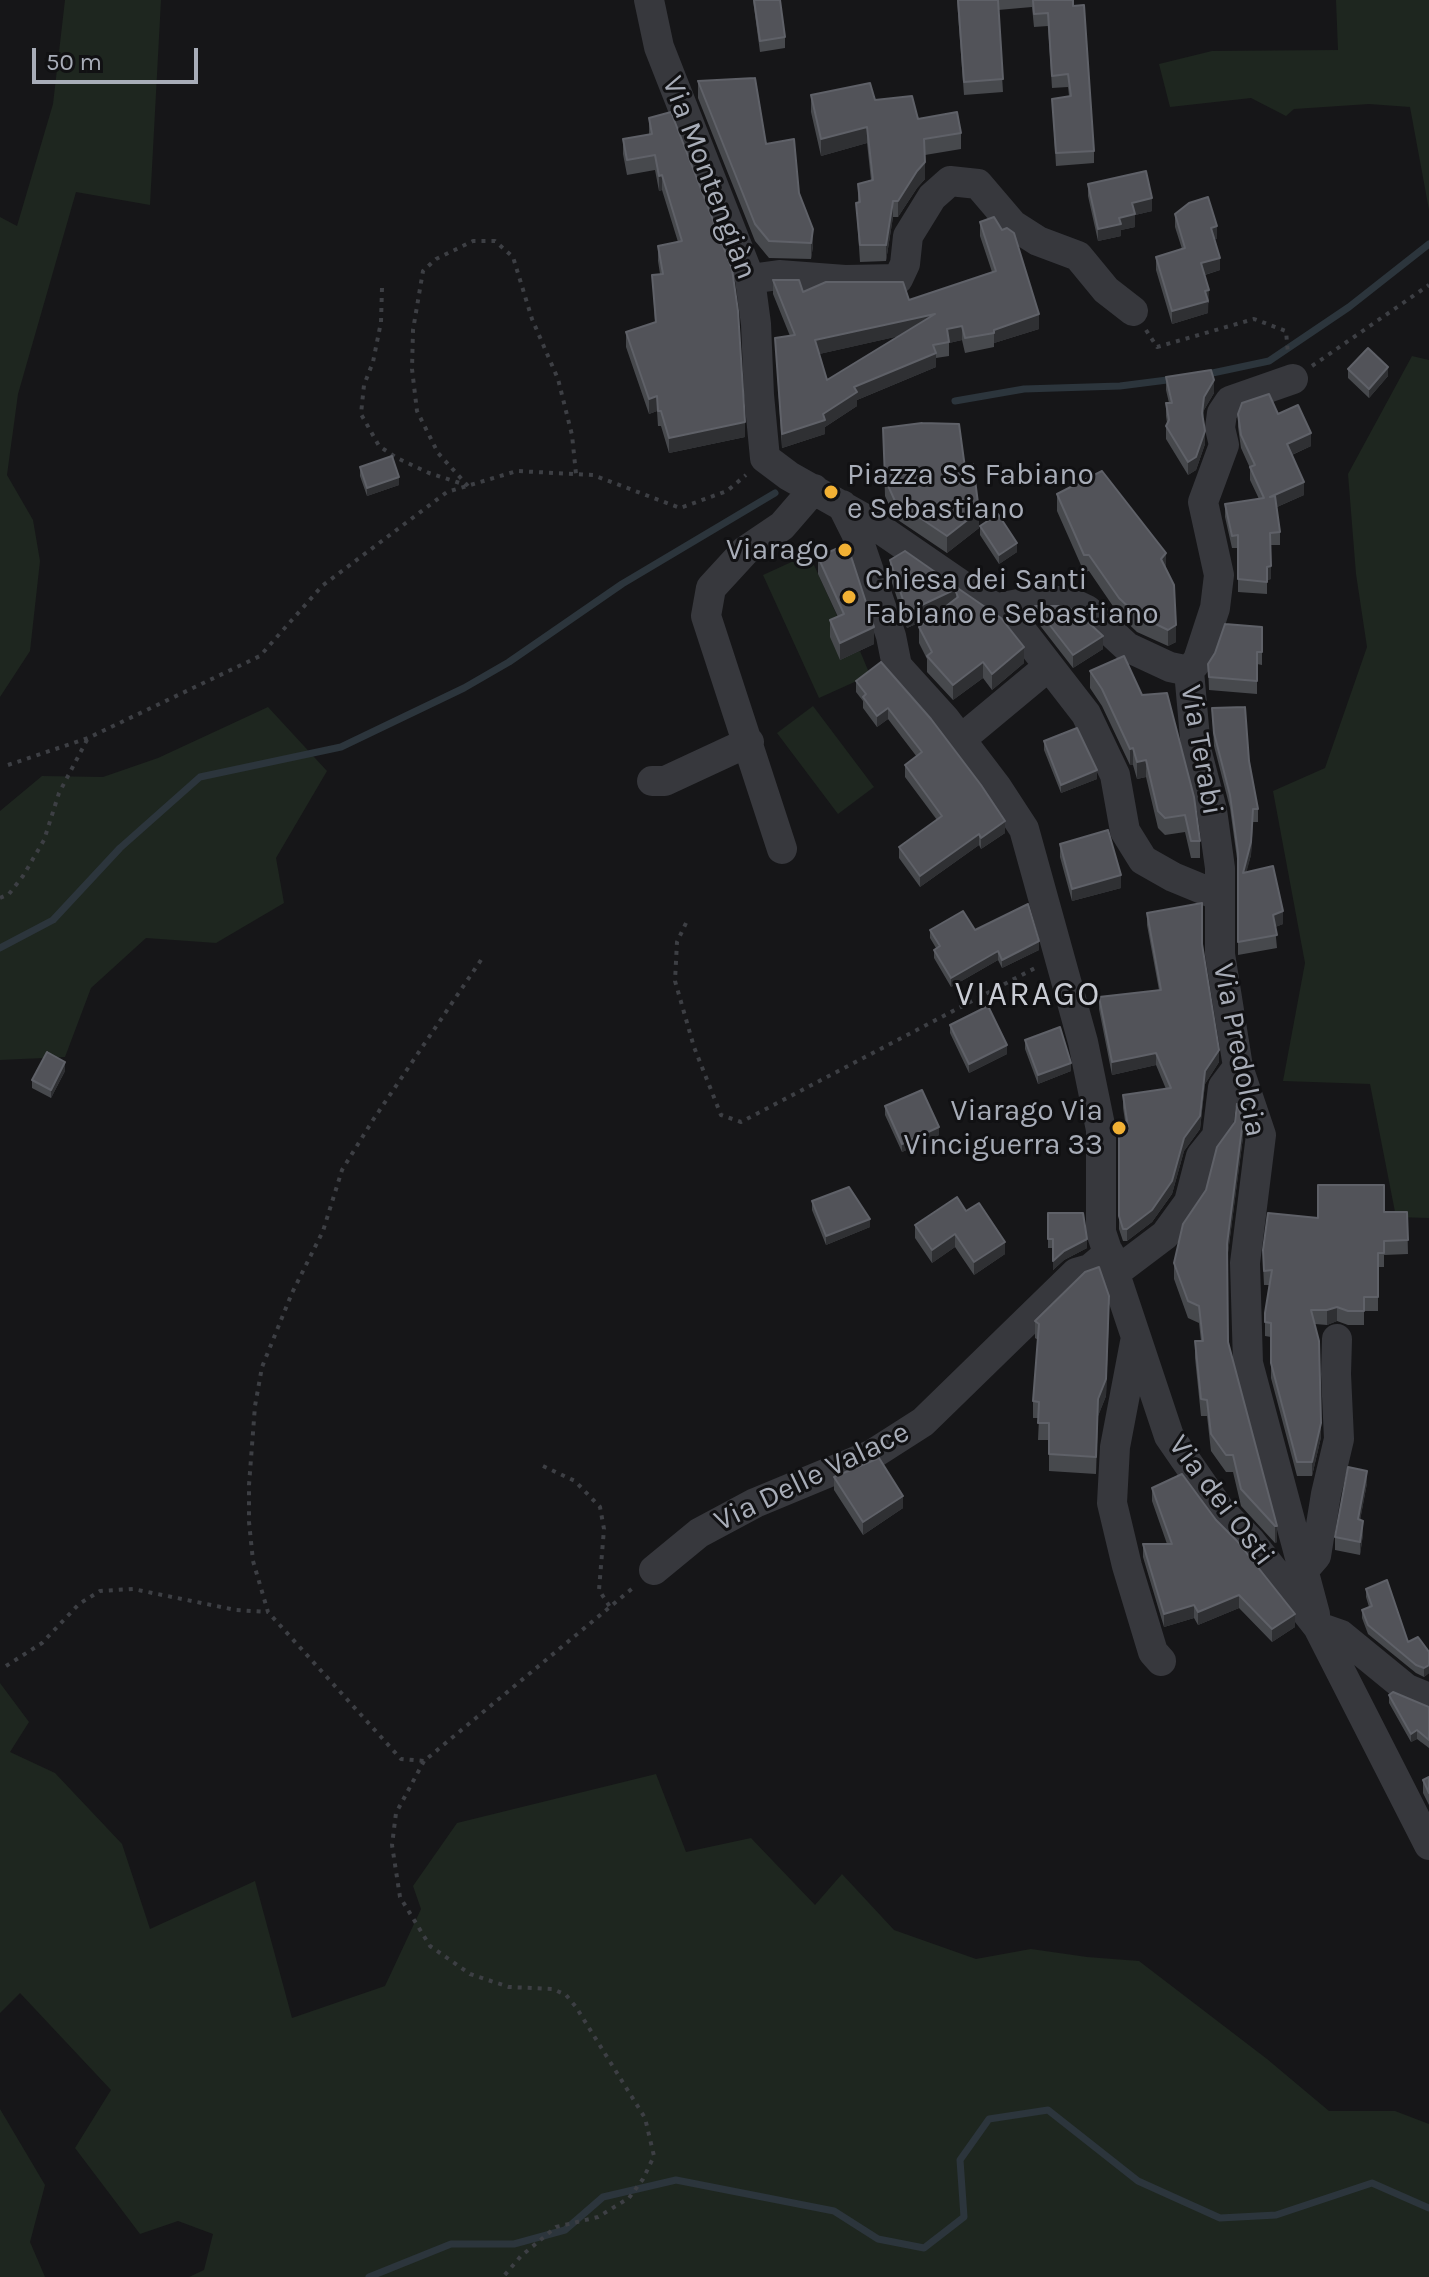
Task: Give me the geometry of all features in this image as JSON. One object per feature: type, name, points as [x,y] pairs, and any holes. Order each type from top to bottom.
[{"type":"street","name":"Via Montengiàn","points":[[649,0],[659,47],[750,279],[765,458]]},
{"type":"street","points":[[750,279],[779,275],[845,280],[898,279],[905,264],[908,236],[932,197],[950,181],[978,184],[1013,225],[1038,241],[1078,256],[1106,290],[1133,311]]},
{"type":"street","points":[[1189,671],[1198,660],[1215,608],[1219,575],[1203,502],[1224,445],[1220,428],[1222,413],[1230,401],[1290,369]]},
{"type":"street","points":[[765,458],[789,476],[842,505],[1014,621],[1086,714],[1115,775],[1125,831],[1143,860],[1173,877],[1219,896]]},
{"type":"street","points":[[782,849],[706,616],[711,588],[745,551],[782,526],[814,489]]},
{"type":"street","name":"Via dei Osti","points":[[842,505],[856,533],[891,636],[897,666],[945,719],[1024,829],[1083,1042],[1101,1130],[1101,1232],[1169,1436],[1220,1510],[1251,1542],[1318,1627]]},
{"type":"street","name":"Via Terabi","points":[[998,608],[1034,601],[1068,601],[1087,610],[1127,647],[1170,667],[1189,671],[1196,749],[1212,810],[1218,853],[1219,896]]},
{"type":"street","points":[[960,740],[1049,666]]},
{"type":"street","points":[[652,781],[665,781],[749,742]]},
{"type":"street","name":"Via Predolcia","points":[[1219,896],[1220,954],[1238,1067],[1261,1135],[1245,1263],[1248,1363],[1318,1627]]},
{"type":"street","name":"Via Delle Valace","points":[[654,1570],[699,1533],[755,1503],[873,1454],[923,1422],[1076,1273],[1112,1263],[1165,1235],[1189,1202],[1201,1156],[1217,1136],[1223,1087],[1238,1067]]},
{"type":"street","points":[[1136,1336],[1115,1447],[1112,1503],[1153,1652],[1161,1661]]},
{"type":"street","points":[[1303,1571],[1316,1556],[1339,1439],[1337,1339]]},
{"type":"street","points":[[1318,1627],[1341,1635],[1407,1689],[1429,1698]]},
{"type":"street","points":[[1318,1627],[1429,1845]]},
{"type":"path","points":[[468,486],[438,453],[417,411],[412,369],[413,330],[423,271],[436,259],[473,241],[495,241],[513,257],[532,319],[558,379],[572,435],[576,474]]},
{"type":"path","points":[[1133,311],[1157,347],[1254,319],[1286,331],[1290,369],[1429,285]]},
{"type":"path","points":[[382,288],[381,322],[373,362],[364,385],[361,414],[379,446],[429,473],[468,486]]},
{"type":"path","points":[[8,765],[88,738],[260,656],[322,586],[447,492],[517,471],[593,475],[680,508],[727,491],[765,458]]},
{"type":"path","points":[[0,898],[9,894],[23,876],[44,840],[59,793],[88,738]]},
{"type":"path","points":[[686,923],[677,942],[675,981],[694,1047],[721,1115],[741,1122],[1060,956]]},
{"type":"path","points":[[424,1761],[401,1759],[268,1612],[253,1561],[249,1522],[255,1406],[262,1367],[292,1293],[323,1231],[342,1170],[481,960]]},
{"type":"path","points":[[543,1466],[575,1481],[600,1507],[604,1529],[599,1590],[610,1607]]},
{"type":"path","points":[[503,2277],[521,2256],[556,2227],[598,2217],[629,2198],[654,2156],[645,2118],[566,1995],[553,1989],[509,1987],[470,1974],[430,1946],[400,1897],[392,1845],[396,1813],[424,1761],[654,1570]]},
{"type":"path","points":[[6,1666],[42,1643],[79,1604],[100,1591],[133,1589],[236,1610],[268,1612]]},
{"type":"shaded area","points":[[65,0],[161,0],[150,205],[76,192],[18,394],[7,475],[33,520],[40,561],[30,651],[0,697],[0,217],[17,226],[53,104]]},
{"type":"shaded area","points":[[1336,0],[1429,0],[1429,210],[1410,107],[1369,104],[1294,109],[1286,116],[1251,98],[1170,107],[1159,64],[1212,51],[1338,50]]},
{"type":"shaded area","points":[[1412,356],[1429,360],[1429,1218],[1396,1217],[1370,1084],[1283,1081],[1305,963],[1273,791],[1325,768],[1367,647],[1356,574],[1348,474]]},
{"type":"shaded area","points":[[809,554],[844,631],[840,659],[860,651],[870,675],[819,698],[763,575]]},
{"type":"shaded area","points":[[813,706],[874,787],[838,814],[777,733]]},
{"type":"shaded area","points":[[268,707],[327,771],[276,858],[284,903],[216,943],[146,938],[91,988],[65,1057],[0,1060],[0,811],[42,776],[103,777],[158,758]]},
{"type":"shaded area","points":[[0,1683],[29,1722],[10,1752],[55,1773],[122,1844],[150,1929],[255,1881],[292,2018],[385,1986],[421,1909],[413,1886],[457,1823],[656,1774],[686,1852],[751,1838],[815,1905],[842,1874],[894,1930],[976,1959],[1031,1949],[1139,1961],[1329,2111],[1395,2111],[1429,2124],[1429,2277],[189,2277],[204,2270],[213,2234],[178,2221],[140,2234],[75,2148],[111,2090],[20,1993],[0,2013]]},
{"type":"shaded area","points":[[0,2109],[45,2185],[30,2242],[45,2277],[0,2277]]},
{"type":"building","points":[[754,0],[780,0],[785,37],[760,41]]},
{"type":"building","points":[[958,0],[998,0],[1003,79],[964,82]]},
{"type":"building","points":[[1033,0],[1073,0],[1073,6],[1084,5],[1094,151],[1056,153],[1052,99],[1071,96],[1068,74],[1052,76],[1048,13],[1034,14]]},
{"type":"building","points":[[755,78],[766,144],[794,139],[799,193],[813,229],[811,243],[769,241],[755,224],[698,81]]},
{"type":"building","points":[[870,83],[875,100],[912,96],[918,119],[957,112],[961,133],[924,139],[925,162],[898,201],[893,201],[886,245],[860,245],[856,203],[860,202],[858,184],[873,180],[867,127],[821,139],[811,95]]},
{"type":"building","points":[[671,112],[732,269],[738,311],[745,422],[669,438],[661,411],[658,411],[657,396],[649,399],[626,332],[656,322],[652,275],[663,274],[658,246],[682,241],[662,175],[659,176],[655,155],[627,160],[623,139],[652,134],[649,118]]},
{"type":"building","points":[[1146,171],[1152,198],[1132,203],[1135,214],[1119,218],[1121,224],[1098,229],[1088,184]]},
{"type":"building","points":[[1208,197],[1217,226],[1211,228],[1220,258],[1201,263],[1209,290],[1205,291],[1208,301],[1172,311],[1156,257],[1185,248],[1175,214],[1189,203]]},
{"type":"building","points":[[994,217],[1002,230],[1007,228],[1014,233],[1039,314],[994,330],[994,333],[965,338],[962,326],[947,329],[949,342],[933,345],[936,353],[854,387],[857,392],[823,414],[825,420],[782,434],[775,338],[795,335],[773,280],[799,280],[803,292],[826,282],[903,282],[909,300],[996,271],[980,222]],"holes":[[[935,314],[827,380],[815,340]]]},
{"type":"building","points":[[1368,348],[1388,367],[1369,389],[1348,369]]},
{"type":"building","points":[[1211,370],[1214,380],[1204,397],[1202,413],[1205,431],[1196,457],[1188,462],[1166,426],[1169,420],[1166,403],[1172,403],[1166,377]]},
{"type":"building","points":[[1269,394],[1278,414],[1298,405],[1311,433],[1287,444],[1304,482],[1270,497],[1275,496],[1280,532],[1270,533],[1271,566],[1267,567],[1267,582],[1238,579],[1238,535],[1232,536],[1225,504],[1264,498],[1250,467],[1255,465],[1241,435],[1238,414],[1242,403]]},
{"type":"building","points":[[922,423],[959,424],[965,468],[973,464],[979,511],[947,536],[895,501],[885,479],[883,428]]},
{"type":"building","points":[[392,456],[399,477],[367,488],[360,467]]},
{"type":"building","points":[[1102,471],[1166,553],[1161,559],[1174,585],[1176,625],[1168,630],[1137,615],[1119,598],[1089,555],[1084,555],[1057,494]]},
{"type":"building","points":[[998,514],[1017,543],[999,555],[980,526]]},
{"type":"building","points":[[847,544],[874,627],[840,643],[830,620],[844,614],[818,557]]},
{"type":"building","points":[[905,551],[958,588],[907,612],[890,560]]},
{"type":"building","points":[[959,589],[1001,618],[1024,647],[992,674],[983,662],[953,685],[927,656],[932,652],[919,627],[958,597],[956,592]]},
{"type":"building","points":[[1035,606],[1064,606],[1077,612],[1103,636],[1073,655]]},
{"type":"building","points":[[1225,624],[1262,627],[1262,652],[1257,652],[1257,681],[1209,677],[1208,664]]},
{"type":"building","points":[[1124,656],[1142,695],[1167,693],[1194,797],[1200,841],[1191,841],[1185,815],[1165,818],[1158,811],[1146,760],[1137,762],[1133,748],[1130,749],[1102,689],[1090,671]]},
{"type":"building","points":[[881,662],[931,719],[1005,821],[981,838],[979,834],[920,876],[899,847],[942,816],[905,765],[922,752],[888,708],[877,716],[856,681]]},
{"type":"building","points":[[1245,707],[1249,761],[1258,809],[1253,809],[1251,842],[1243,873],[1273,866],[1283,911],[1273,915],[1277,935],[1238,942],[1238,853],[1230,795],[1214,733],[1212,708]]},
{"type":"building","points":[[1077,728],[1097,770],[1061,785],[1044,741]]},
{"type":"building","points":[[1108,830],[1121,875],[1072,889],[1060,844]]},
{"type":"building","points":[[1202,903],[1202,944],[1219,1050],[1205,1071],[1200,1116],[1184,1138],[1172,1181],[1152,1210],[1123,1229],[1119,1216],[1119,1128],[1128,1127],[1123,1095],[1171,1088],[1156,1053],[1112,1062],[1099,997],[1161,990],[1147,913]]},
{"type":"building","points":[[1028,904],[1039,941],[1002,960],[998,951],[951,978],[934,950],[940,946],[930,930],[963,911],[975,930]]},
{"type":"building","points":[[988,1006],[1007,1045],[969,1064],[950,1025]]},
{"type":"building","points":[[1060,1027],[1071,1063],[1038,1075],[1025,1040]]},
{"type":"building","points":[[47,1052],[65,1062],[51,1090],[32,1080]]},
{"type":"building","points":[[922,1090],[939,1127],[902,1144],[885,1106]]},
{"type":"building","points":[[1237,1104],[1243,1120],[1227,1244],[1228,1342],[1277,1526],[1241,1489],[1233,1455],[1226,1455],[1211,1434],[1207,1400],[1201,1399],[1195,1341],[1203,1341],[1199,1306],[1188,1301],[1174,1263],[1183,1224],[1206,1190],[1217,1147],[1235,1122]]},
{"type":"building","points":[[1318,1185],[1384,1185],[1384,1212],[1407,1212],[1408,1240],[1384,1241],[1384,1253],[1378,1253],[1378,1297],[1364,1297],[1364,1311],[1337,1307],[1311,1310],[1319,1341],[1321,1423],[1312,1462],[1297,1462],[1271,1363],[1271,1323],[1265,1322],[1265,1313],[1272,1270],[1264,1271],[1263,1250],[1268,1213],[1318,1218]]},
{"type":"building","points":[[849,1187],[870,1219],[826,1236],[812,1201]]},
{"type":"building","points":[[957,1197],[966,1211],[979,1203],[1005,1242],[974,1262],[955,1234],[932,1250],[915,1225]]},
{"type":"building","points":[[1048,1213],[1083,1213],[1087,1239],[1064,1251],[1053,1261],[1053,1239],[1048,1239]]},
{"type":"building","points":[[1099,1267],[1109,1296],[1106,1379],[1098,1399],[1096,1457],[1049,1454],[1049,1423],[1038,1423],[1039,1402],[1033,1401],[1039,1324],[1035,1321],[1085,1272]]},
{"type":"building","points":[[879,1458],[903,1496],[863,1522],[834,1477]]},
{"type":"building","points":[[1348,1467],[1367,1471],[1358,1519],[1363,1521],[1360,1542],[1335,1537]]},
{"type":"building","points":[[1182,1474],[1216,1520],[1237,1541],[1295,1614],[1272,1629],[1239,1595],[1198,1612],[1194,1605],[1164,1614],[1143,1544],[1172,1544],[1152,1488]]},
{"type":"building","points":[[1387,1580],[1408,1642],[1418,1637],[1429,1652],[1429,1665],[1424,1668],[1416,1665],[1368,1625],[1362,1610],[1372,1606],[1366,1589]]},
{"type":"building","points":[[1393,1692],[1429,1707],[1429,1740],[1417,1730],[1411,1734],[1389,1695]]},
{"type":"building","points":[[1429,1777],[1429,1793],[1423,1780]]},
{"type":"waterway","points":[[1203,375],[1269,361],[1349,307],[1429,244]]},
{"type":"waterway","points":[[955,401],[1024,389],[1120,386],[1175,379]]},
{"type":"waterway","points":[[0,948],[53,920],[120,848],[200,777],[341,747],[464,688],[509,662],[622,584],[775,493]]},
{"type":"waterway","points":[[369,2277],[451,2244],[514,2244],[565,2230],[603,2197],[676,2180],[834,2211],[878,2239],[924,2248],[964,2217],[960,2160],[989,2119],[1048,2110],[1138,2181],[1220,2218],[1276,2215],[1372,2183],[1429,2208]]},
{"type":"place","name":"Piazza SS Fabiano e Sebastiano","points":[[831,492]]},
{"type":"place","name":"Viarago","points":[[845,550]]},
{"type":"place","name":"Chiesa dei Santi Fabiano e Sebastiano","points":[[849,597]]},
{"type":"place","name":"Viarago Via Vinciguerra 33","points":[[1119,1128]]},
{"type":"district","name":"VIARAGO","points":[[1028,995]]}]
